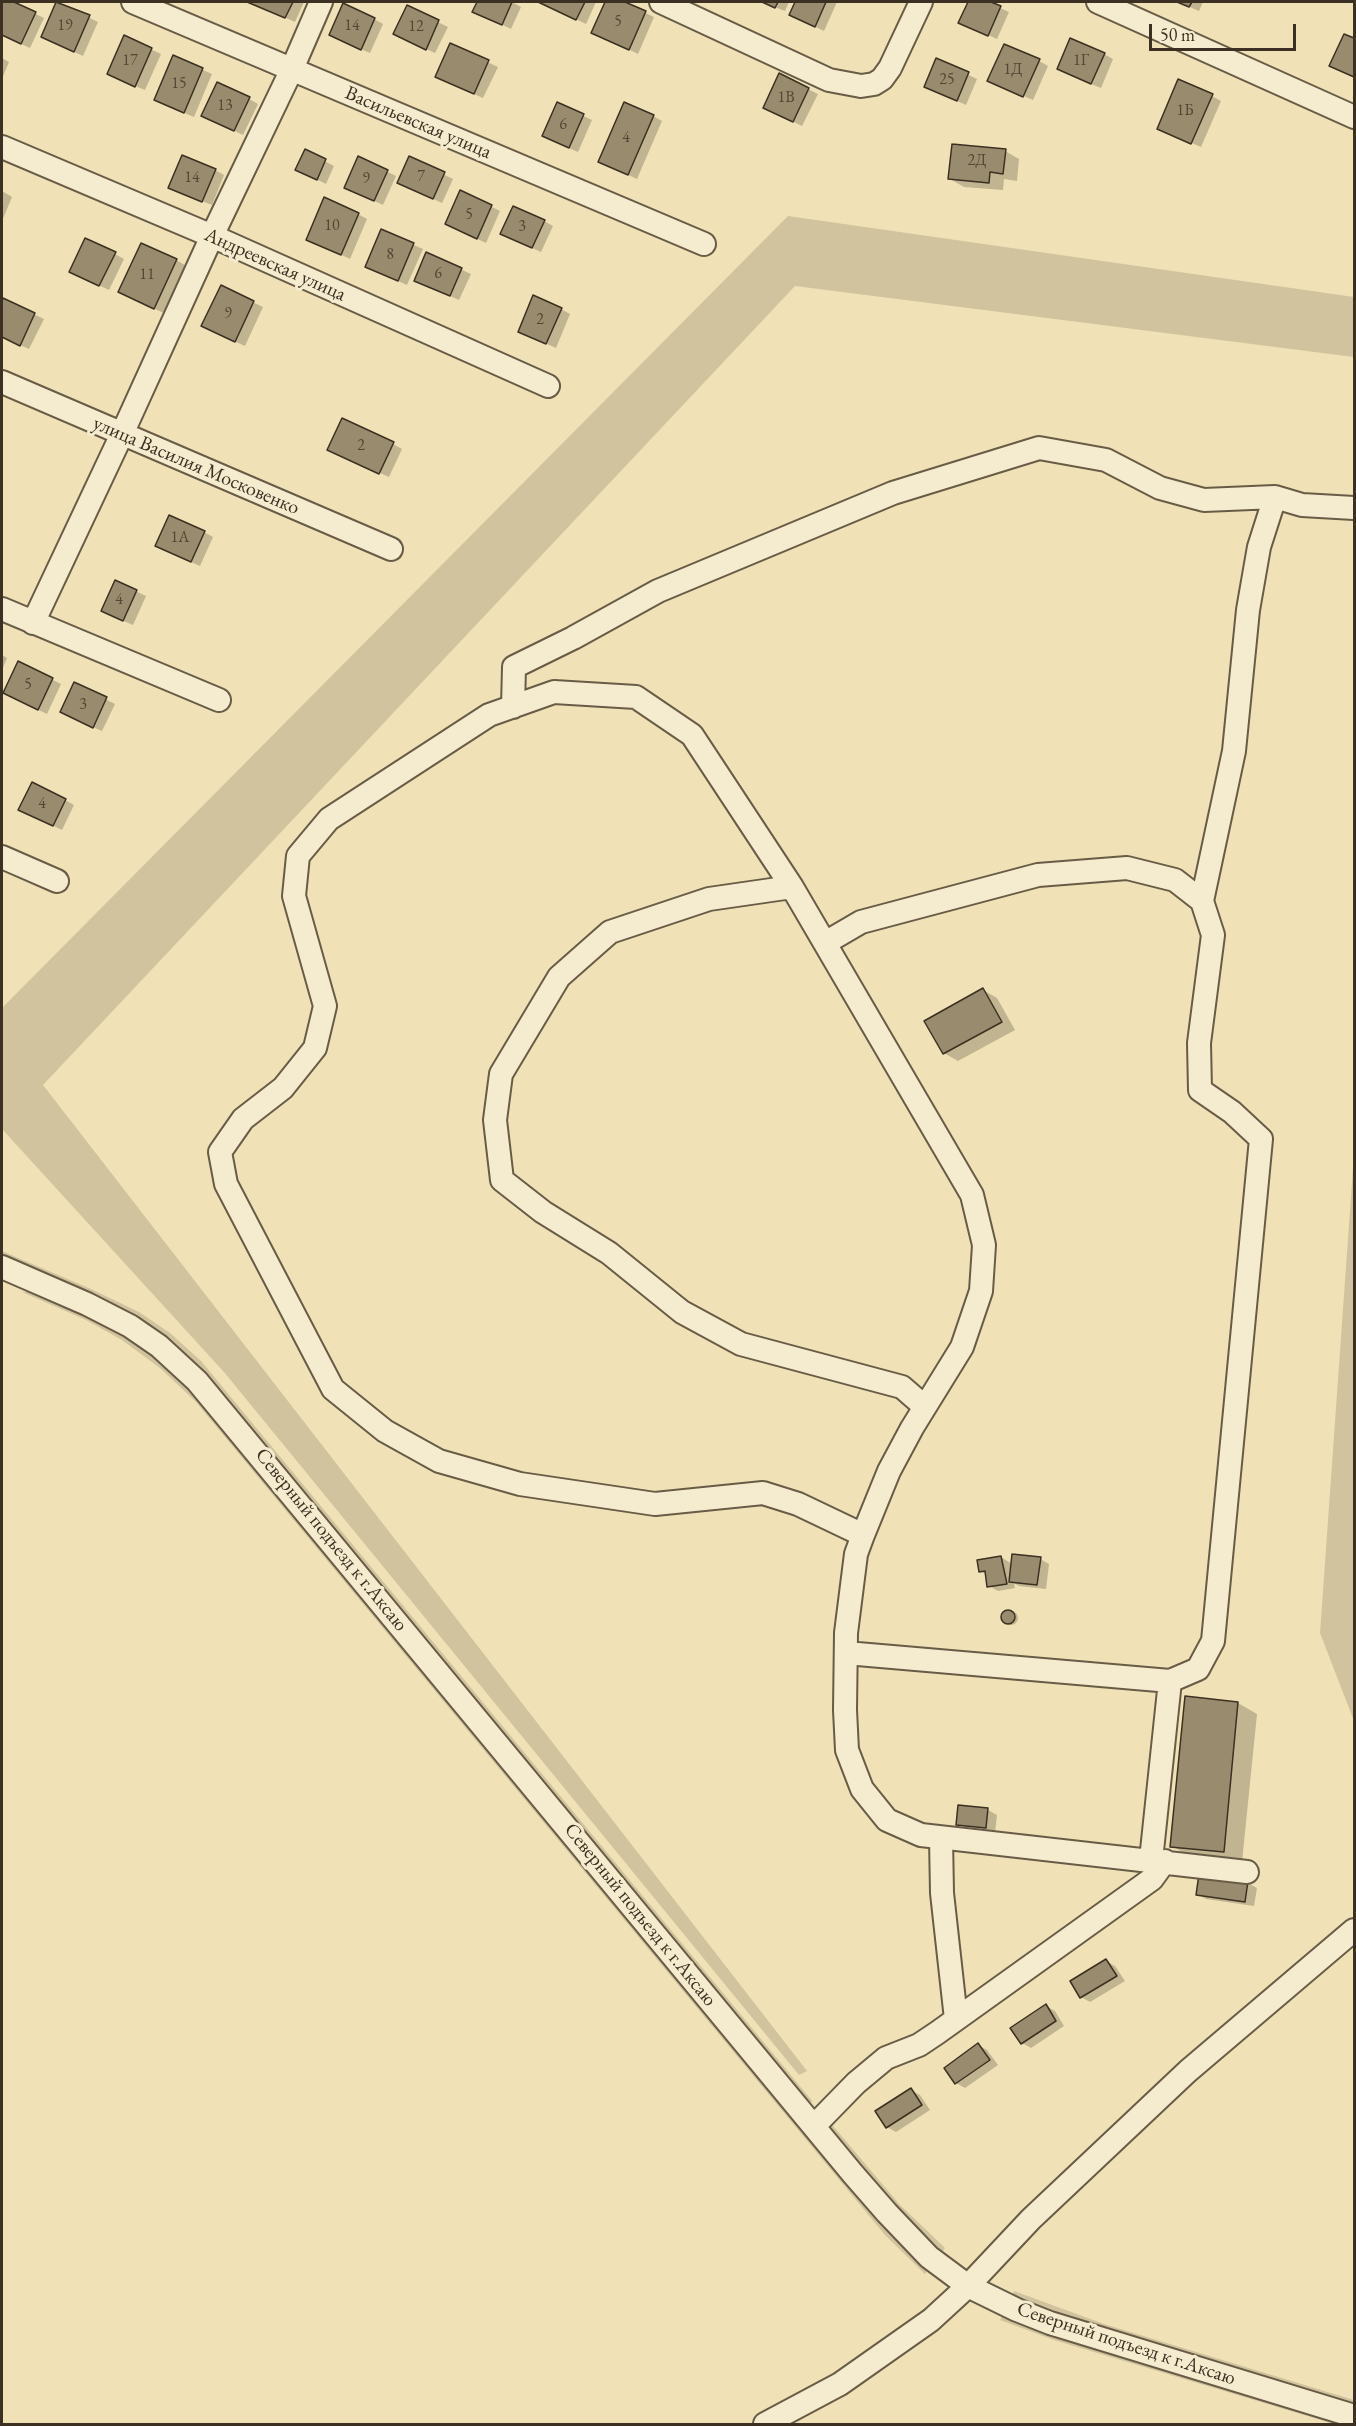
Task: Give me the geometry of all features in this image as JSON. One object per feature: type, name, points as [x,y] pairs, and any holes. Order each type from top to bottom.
[{"type":"street","name":"Васильевская улица","points":[[133,2],[704,244]]},
{"type":"street","points":[[33,623],[292,69],[321,2]]},
{"type":"street","points":[[661,2],[829,80],[861,86],[874,84],[882,79],[898,54],[921,2]]},
{"type":"street","points":[[1098,2],[1354,117]]},
{"type":"street","name":"Андреевская улица","points":[[2,147],[212,236],[548,386]]},
{"type":"street","name":"улица Василия Московенко","points":[[2,382],[391,549]]},
{"type":"street","points":[[513,707],[514,667],[573,638],[658,591],[893,493],[1039,448],[1107,460],[1160,488],[1204,500],[1275,497],[1302,505],[1354,508]]},
{"type":"street","points":[[1202,901],[1234,751],[1248,610],[1259,547],[1275,497]]},
{"type":"street","points":[[2,609],[219,700]]},
{"type":"street","points":[[863,1535],[798,1504],[763,1493],[655,1504],[520,1484],[439,1461],[385,1431],[333,1389],[226,1184],[220,1152],[243,1119],[283,1088],[315,1048],[325,1006],[315,962],[294,896],[298,856],[329,819],[489,715],[554,692],[636,697],[692,735],[792,887],[972,1195],[984,1245],[981,1291],[962,1347],[889,1471],[856,1554],[846,1653],[844,1710],[847,1750],[862,1789],[887,1820],[921,1835],[1247,1872]]},
{"type":"street","points":[[2,857],[57,881]]},
{"type":"street","points":[[825,943],[861,922],[1038,875],[1127,868],[1175,879],[1202,901],[1214,935],[1199,1043],[1200,1090],[1232,1112],[1261,1139],[1213,1641],[1198,1669],[1170,1681],[846,1653]]},
{"type":"street","points":[[792,887],[709,899],[610,932],[559,976],[501,1074],[495,1120],[502,1180],[543,1212],[609,1253],[682,1312],[741,1344],[902,1388],[925,1407]]},
{"type":"street","name":"Северный подъезд к г.Аксаю","points":[[9,1270],[87,1304],[130,1326],[159,1346],[198,1381],[814,2126],[908,2237],[934,2261],[968,2286],[1017,2310],[1354,2416]]},
{"type":"street","points":[[814,2126],[856,2083],[886,2058],[919,2045],[1152,1879],[1158,1861],[1170,1681]]},
{"type":"street","points":[[941,1838],[942,1893],[957,2019]]},
{"type":"street","points":[[765,2424],[840,2384],[931,2320],[968,2286],[1030,2220],[1188,2071],[1354,1930]]},
{"type":"shaded area","points":[[788,216],[1354,297],[1354,357],[795,286],[43,1085],[807,2071],[799,2075],[224,1372],[2,1129],[2,1008]]},
{"type":"shaded area","points":[[1354,1154],[1354,1721],[1320,1633]]},
{"type":"shaded area","points":[[2,1251],[139,1312],[170,1333],[201,1361],[813,2102],[807,2101],[203,1372],[166,1338],[2,1257]]},
{"type":"shaded area","points":[[22,1292],[37,1292],[118,1331],[155,1356],[188,1386],[928,2269],[925,2274],[885,2235],[196,1402],[160,1368],[122,1340],[86,1320]]},
{"type":"shaded area","points":[[828,2120],[900,2205],[945,2248],[941,2253],[917,2232],[829,2130]]},
{"type":"shaded area","points":[[1014,2291],[1104,2324],[1354,2400],[1354,2406],[1069,2319],[1012,2297]]},
{"type":"shaded area","points":[[1003,2315],[1354,2424],[1334,2424],[1054,2340],[1000,2320]]},
{"type":"building","points":[[2,2],[14,2],[36,12],[21,44],[2,35]]},
{"type":"building","points":[[56,2],[90,15],[74,52],[41,37]]},
{"type":"building","points":[[247,2],[293,2],[285,18]]},
{"type":"building","points":[[477,2],[512,2],[502,25],[472,12]]},
{"type":"building","points":[[538,2],[585,2],[576,20]]},
{"type":"building","points":[[605,2],[625,2],[646,11],[629,50],[591,33]]},
{"type":"building","points":[[762,2],[778,2],[775,8]]},
{"type":"building","points":[[795,2],[826,2],[815,27],[789,15]]},
{"type":"building","points":[[968,2],[991,2],[1001,6],[988,36],[958,23]]},
{"type":"building","points":[[1177,2],[1192,2],[1189,7]]},
{"type":"building","points":[[343,3],[375,18],[361,50],[329,35]]},
{"type":"building","points":[[407,5],[439,20],[426,50],[393,34]]},
{"type":"building","points":[[1344,34],[1354,38],[1354,77],[1329,66]]},
{"type":"building","points":[[124,35],[152,48],[135,87],[107,74]]},
{"type":"building","points":[[1070,38],[1105,53],[1091,84],[1057,69]]},
{"type":"building","points":[[450,43],[489,60],[474,94],[435,77]]},
{"type":"building","points":[[1004,44],[1040,59],[1023,97],[987,81]]},
{"type":"building","points":[[173,55],[203,68],[184,113],[154,100]]},
{"type":"building","points":[[936,58],[969,72],[957,101],[924,87]]},
{"type":"building","points":[[779,73],[809,88],[793,122],[763,108]]},
{"type":"building","points":[[1178,79],[1213,94],[1191,144],[1157,129]]},
{"type":"building","points":[[217,82],[250,97],[234,131],[201,116]]},
{"type":"building","points":[[557,102],[584,114],[569,148],[542,136]]},
{"type":"building","points":[[624,102],[654,115],[628,175],[598,162]]},
{"type":"building","points":[[952,144],[1006,149],[1003,174],[990,172],[989,183],[948,179]]},
{"type":"building","points":[[305,149],[326,159],[317,180],[295,170]]},
{"type":"building","points":[[182,155],[216,169],[202,202],[168,188]]},
{"type":"building","points":[[358,156],[388,170],[374,201],[344,188]]},
{"type":"building","points":[[409,156],[445,172],[433,199],[397,183]]},
{"type":"building","points":[[460,190],[492,205],[477,239],[445,224]]},
{"type":"building","points":[[324,197],[359,213],[341,255],[306,240]]},
{"type":"building","points":[[513,206],[545,220],[532,248],[500,234]]},
{"type":"building","points":[[381,229],[414,243],[398,281],[365,267]]},
{"type":"building","points":[[85,238],[116,252],[99,286],[69,272]]},
{"type":"building","points":[[141,243],[177,259],[154,309],[118,292]]},
{"type":"building","points":[[426,252],[462,268],[450,296],[414,281]]},
{"type":"building","points":[[221,285],[254,301],[235,342],[201,326]]},
{"type":"building","points":[[533,295],[562,308],[546,344],[518,332]]},
{"type":"building","points":[[3,298],[35,313],[20,346],[2,337]]},
{"type":"building","points":[[342,418],[394,442],[379,474],[327,450]]},
{"type":"building","points":[[169,515],[205,531],[191,562],[155,546]]},
{"type":"building","points":[[115,580],[137,590],[123,621],[101,611]]},
{"type":"building","points":[[18,661],[53,678],[38,710],[3,693]]},
{"type":"building","points":[[74,682],[107,697],[93,728],[60,712]]},
{"type":"building","points":[[32,782],[66,799],[53,826],[18,810]]},
{"type":"building","points":[[983,988],[1002,1022],[943,1054],[924,1021]]},
{"type":"building","points":[[1012,1554],[1041,1557],[1037,1585],[1009,1582]]},
{"type":"building","points":[[1001,1556],[1007,1584],[987,1587],[985,1571],[979,1572],[977,1560]]},
{"type":"building","points":[[1005,1610],[1011,1610],[1015,1617],[1011,1624],[1005,1624],[1001,1620],[1001,1614]]},
{"type":"building","points":[[1185,1696],[1238,1702],[1224,1852],[1170,1847]]},
{"type":"building","points":[[958,1805],[988,1808],[986,1828],[956,1825]]},
{"type":"building","points":[[1199,1874],[1248,1881],[1245,1902],[1196,1895]]},
{"type":"building","points":[[1106,1959],[1117,1976],[1080,1998],[1070,1981]]},
{"type":"building","points":[[1046,2004],[1056,2021],[1021,2044],[1010,2028]]},
{"type":"building","points":[[978,2043],[990,2060],[955,2084],[944,2068]]},
{"type":"building","points":[[911,2088],[922,2105],[886,2128],[875,2111]]}]
